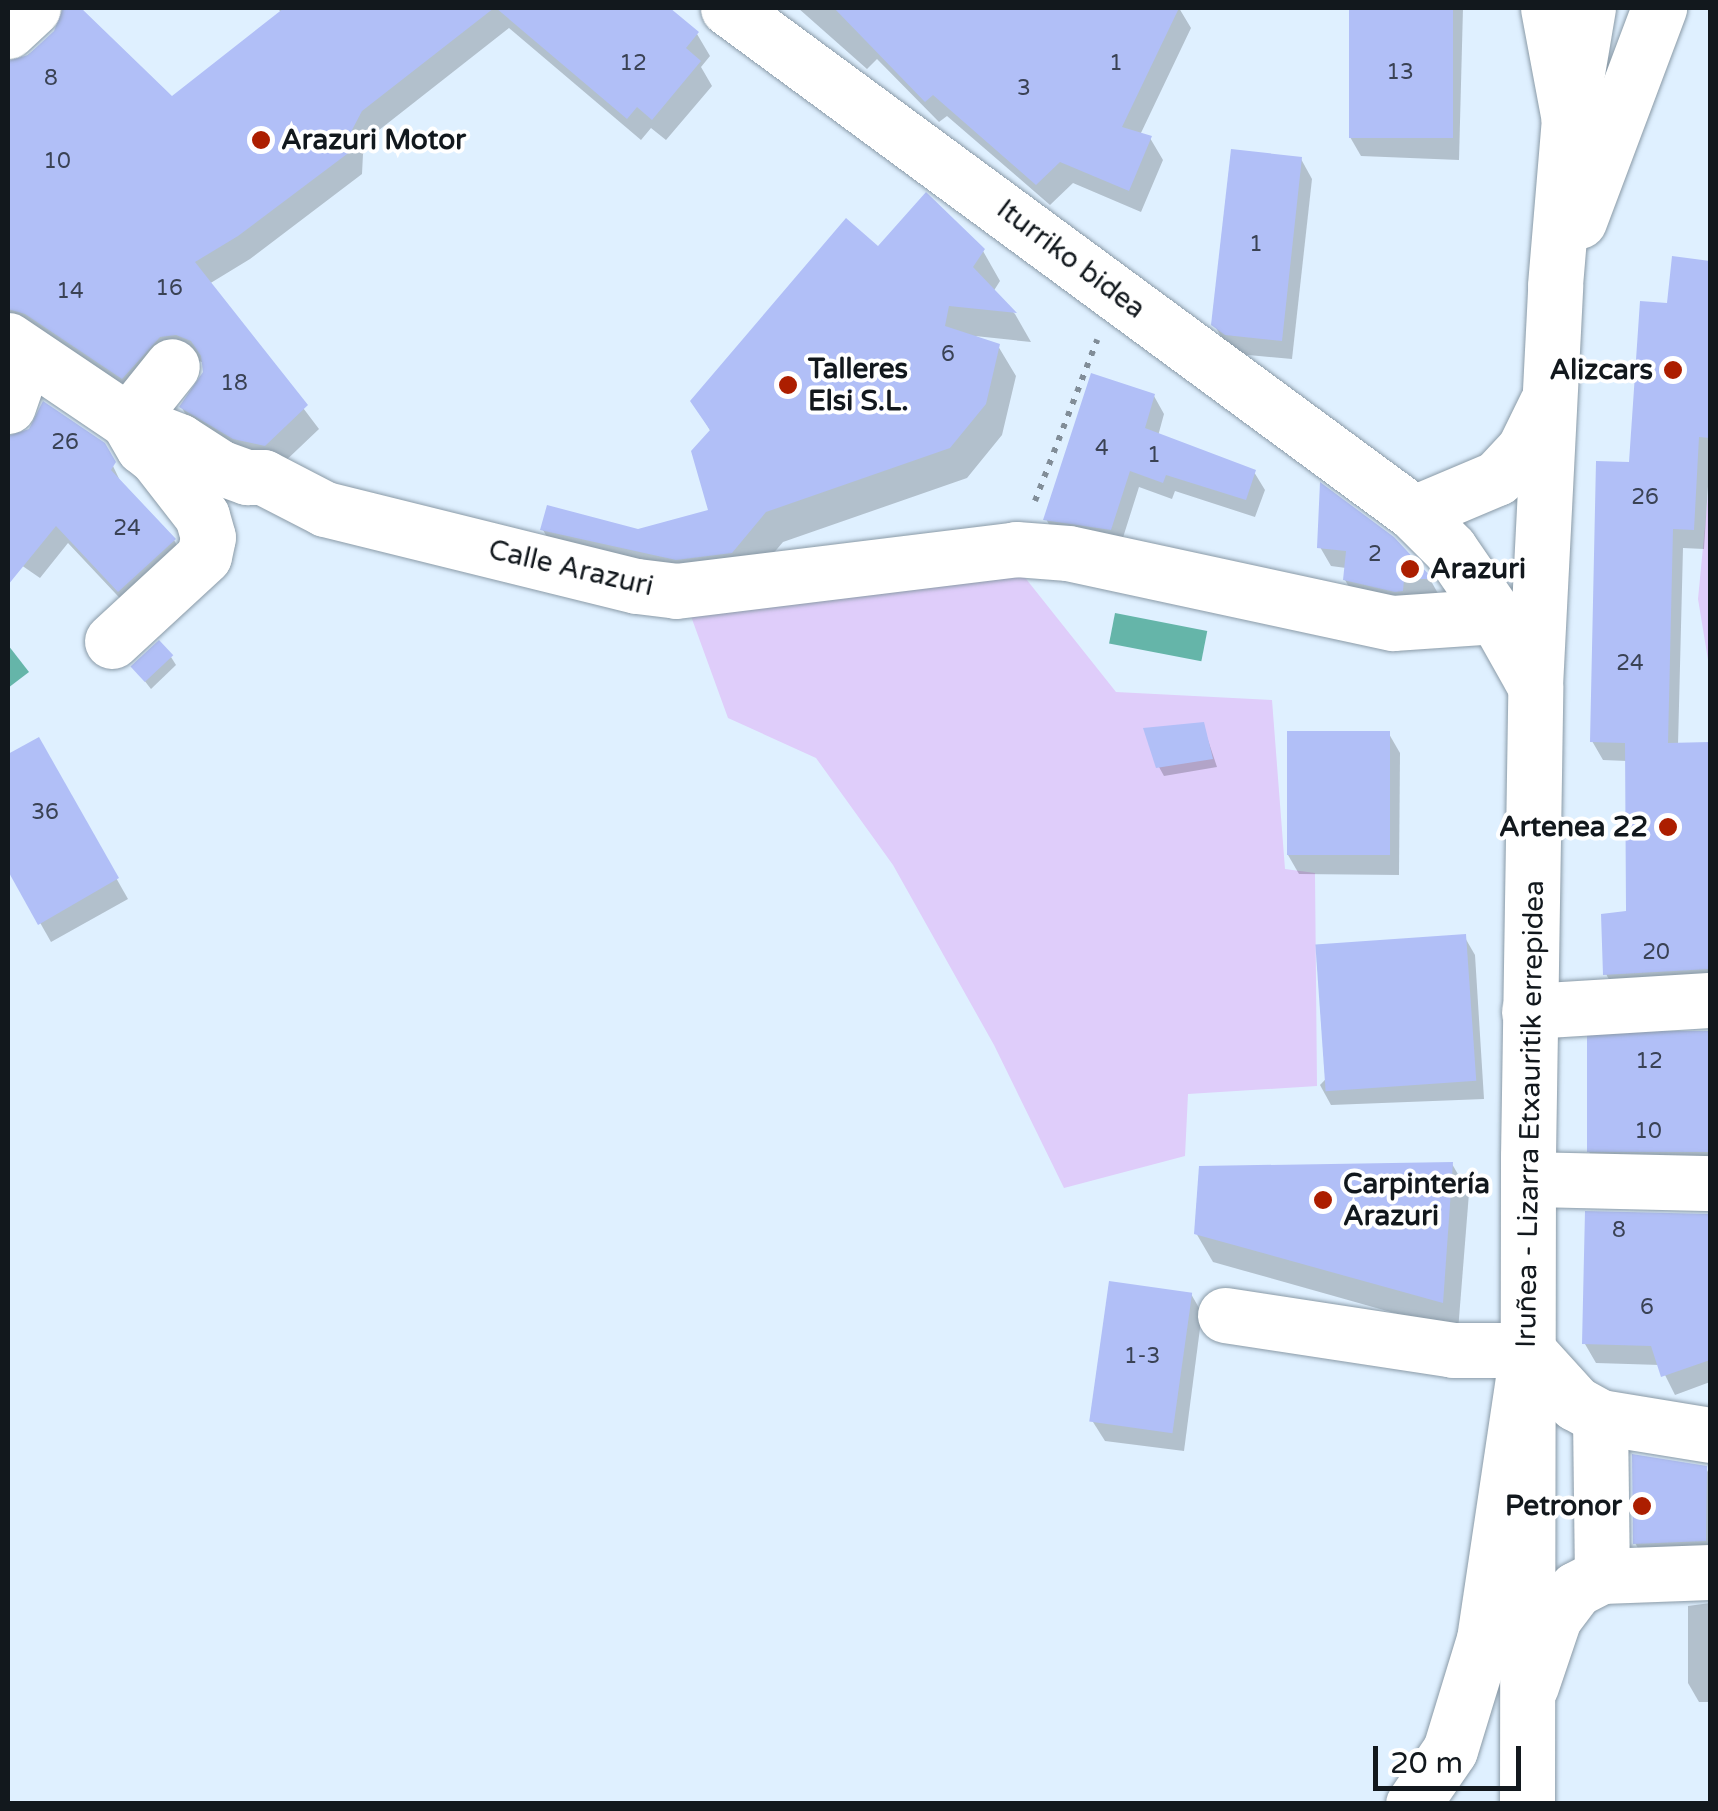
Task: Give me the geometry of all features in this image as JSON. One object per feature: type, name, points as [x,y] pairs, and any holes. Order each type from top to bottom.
[{"type":"main road","points":[[8,31],[33,8]]},
{"type":"main road","name":"Iturriko bidea","points":[[728,8],[1432,531]]},
{"type":"main road","points":[[1548,8],[1569,120]]},
{"type":"main road","name":"Iruñea - Lizarra Etxauritik errepidea","points":[[1527,1804],[1527,1350],[1535,686],[1555,285],[1569,120],[1588,8]]},
{"type":"main road","points":[[1555,285],[1659,8]]},
{"type":"main road","points":[[8,406],[17,347],[128,422],[142,447],[156,457],[202,516],[208,537],[204,556],[112,641]]},
{"type":"main road","points":[[128,422],[172,366]]},
{"type":"main road","points":[[1432,531],[1497,478],[1524,449],[1548,402]]},
{"type":"main road","name":"Calle Arazuri","points":[[128,422],[180,441],[219,467],[246,477],[263,477],[325,508],[637,586],[676,591],[1016,548],[1068,553],[1393,623],[1496,616]]},
{"type":"main road","points":[[1432,531],[1468,554],[1504,550],[1542,536]]},
{"type":"main road","points":[[1432,531],[1496,616],[1535,686]]},
{"type":"main road","points":[[1530,1011],[1710,1000]]},
{"type":"main road","points":[[1530,1179],[1710,1183]]},
{"type":"main road","points":[[1225,1315],[1453,1350],[1527,1350],[1575,1404],[1600,1418],[1710,1435]]},
{"type":"main road","points":[[1413,1804],[1450,1750],[1484,1639],[1527,1350]]},
{"type":"main road","points":[[1600,1418],[1602,1576]]},
{"type":"main road","points":[[1526,1700],[1554,1618],[1576,1589],[1602,1576],[1710,1572]]},
{"type":"path","points":[[1016,548],[1116,293]]},
{"type":"shaded area","points":[[1710,474],[1710,672],[1698,599]]},
{"type":"shaded area","points":[[1019,570],[1116,692],[1272,700],[1285,869],[1315,873],[1317,1086],[1188,1094],[1185,1156],[1064,1188],[994,1045],[893,865],[816,758],[728,718],[688,608]]},
{"type":"shaded area","points":[[1115,613],[1207,631],[1201,661],[1109,643]]},
{"type":"shaded area","points":[[8,645],[29,672],[8,688]]},
{"type":"building","points":[[63,8],[81,8],[172,96],[284,8],[494,8],[362,111],[352,130],[351,151],[238,236],[195,262],[308,405],[265,446],[233,439],[179,407],[203,372],[201,356],[191,341],[176,335],[160,337],[122,379],[25,314],[8,309],[8,61],[28,55],[54,31]]},
{"type":"building","points":[[496,8],[670,8],[699,32],[686,48],[701,61],[652,120],[637,107],[627,119]]},
{"type":"building","points":[[834,8],[1179,8],[1122,127],[1152,136],[1129,191],[1060,162],[1036,185],[933,95],[925,102]]},
{"type":"building","points":[[1349,8],[1453,8],[1453,138],[1349,138]]},
{"type":"building","points":[[1231,149],[1302,157],[1282,341],[1225,335],[1211,325]]},
{"type":"building","name":"Talleres Elsi S.L.","points":[[926,192],[985,249],[973,267],[1017,313],[949,306],[945,326],[1000,344],[986,404],[950,448],[766,512],[732,553],[676,560],[540,530],[547,505],[638,529],[708,510],[691,451],[710,430],[690,401],[846,218],[878,246]]},
{"type":"building","points":[[1672,256],[1710,261],[1710,438],[1699,437],[1694,530],[1673,529],[1668,743],[1710,742],[1710,969],[1603,975],[1601,914],[1626,911],[1625,743],[1590,742],[1596,461],[1629,462],[1640,301],[1667,303]]},
{"type":"building","points":[[1091,373],[1155,394],[1145,428],[1256,470],[1246,500],[1166,475],[1163,483],[1130,471],[1111,530],[1043,520]]},
{"type":"building","points":[[43,401],[105,443],[116,462],[111,470],[176,539],[118,592],[56,526],[8,585],[8,436],[29,429]]},
{"type":"building","points":[[1320,482],[1394,537],[1433,579],[1404,579],[1403,591],[1395,592],[1343,580],[1346,551],[1317,548]]},
{"type":"building","points":[[159,640],[173,655],[145,682],[130,667]]},
{"type":"building","points":[[1204,722],[1213,759],[1156,768],[1143,728]]},
{"type":"building","points":[[1287,731],[1390,731],[1390,855],[1287,855]]},
{"type":"building","points":[[39,737],[119,878],[38,925],[8,871],[8,754]]},
{"type":"building","points":[[1466,934],[1476,1081],[1326,1091],[1315,945]]},
{"type":"building","points":[[1587,1031],[1710,1031],[1710,1152],[1587,1152]]},
{"type":"building","name":"Carpintería Arazuri","points":[[1453,1162],[1443,1303],[1194,1234],[1199,1166]]},
{"type":"building","points":[[1585,1211],[1710,1214],[1710,1360],[1661,1377],[1651,1346],[1582,1344]]},
{"type":"building","points":[[1109,1281],[1192,1293],[1172,1433],[1089,1422]]},
{"type":"building","points":[[1632,1454],[1707,1466],[1706,1541],[1633,1544]]},
{"type":"place","name":"Arazuri Motor","points":[[261,140]]},
{"type":"place","name":"Alizcars","points":[[1673,370]]},
{"type":"place","name":"Talleres Elsi S.L.","points":[[788,385]]},
{"type":"place","name":"Arazuri","points":[[1410,569]]},
{"type":"place","name":"Artenea 22","points":[[1668,827]]},
{"type":"place","name":"Carpintería Arazuri","points":[[1323,1200]]},
{"type":"place","name":"Petronor","points":[[1642,1506]]}]
